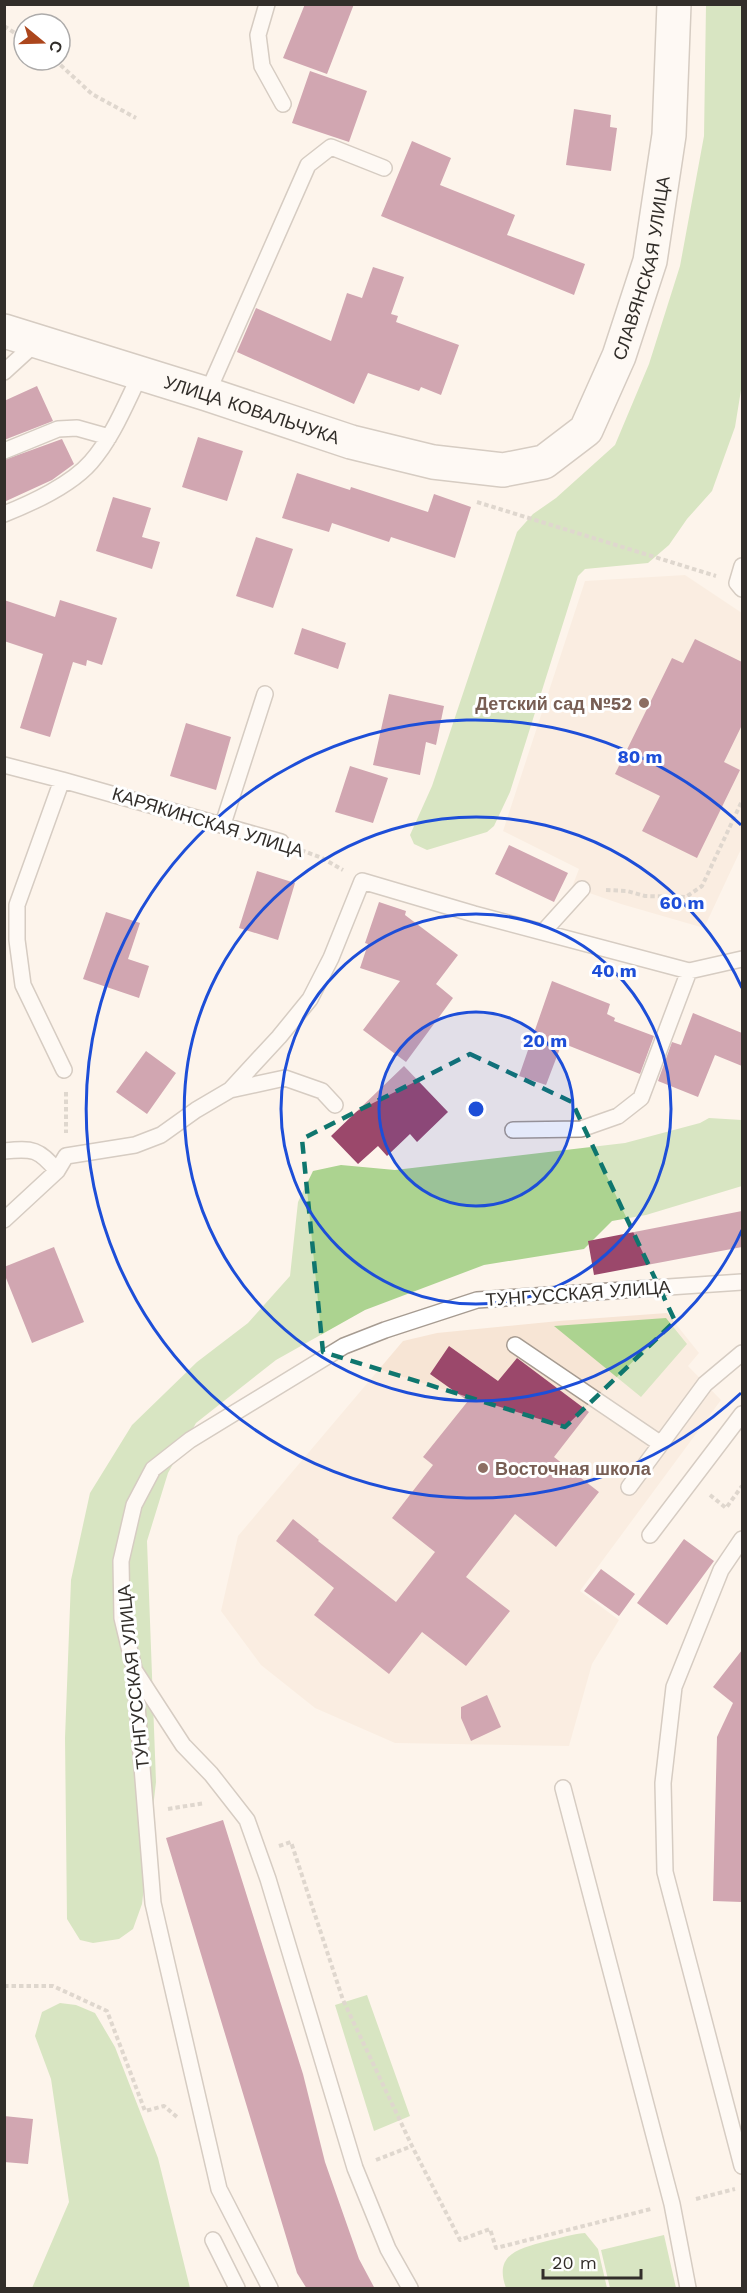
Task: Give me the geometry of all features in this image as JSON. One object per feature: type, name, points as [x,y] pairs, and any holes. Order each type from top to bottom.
[{"type":"main road","name":"СЛАВЯНСКАЯ УЛИЦА","points":[[503,470],[544,462],[586,430],[619,356],[651,261],[669,135],[674,4]]},
{"type":"main road","name":"УЛИЦА КОВАЛЬЧУКА","points":[[16,339],[207,393],[351,442],[433,462],[503,470]]},
{"type":"lane","points":[[267,4],[258,35],[262,66],[284,104]]},
{"type":"lane","points":[[207,393],[308,165],[331,147],[384,168]]},
{"type":"lane","points":[[4,372],[16,339]]},
{"type":"lane","points":[[4,514],[71,480],[91,462],[109,436],[141,373]]},
{"type":"lane","points":[[4,450],[58,429],[77,428],[109,436]]},
{"type":"lane","points":[[740,586],[742,567]]},
{"type":"lane","points":[[223,824],[266,694]]},
{"type":"lane","name":"КАРЯКИНСКАЯ УЛИЦА","points":[[4,765],[223,824],[281,842]]},
{"type":"lane","points":[[62,780],[10,925],[17,940],[23,985],[64,1070]]},
{"type":"lane","points":[[4,1220],[57,1171],[66,1156],[135,1145],[161,1135],[196,1110],[230,1090],[279,1037],[310,999],[332,958],[363,881],[474,914],[689,971],[742,959]]},
{"type":"lane","points":[[544,931],[582,889]]},
{"type":"lane","points":[[513,1130],[581,1129],[618,1116],[641,1098],[689,971]]},
{"type":"lane","points":[[230,1090],[285,1078],[322,1091],[335,1105]]},
{"type":"lane","points":[[4,1151],[24,1149],[43,1154],[57,1171]]},
{"type":"lane","name":"ТУНГУССКАЯ УЛИЦА","points":[[270,2289],[219,2189],[153,1902],[134,1668],[122,1618],[121,1561],[134,1505],[153,1469],[190,1440],[344,1346],[385,1330],[477,1300],[742,1282]]},
{"type":"lane","points":[[515,1345],[661,1444]]},
{"type":"lane","points":[[629,1487],[705,1384],[742,1353]]},
{"type":"lane","points":[[650,1535],[742,1414]]},
{"type":"lane","points":[[742,1539],[722,1569],[674,1687],[663,1783],[665,1872],[742,2166]]},
{"type":"lane","points":[[134,1668],[183,1745],[211,1774],[247,1820],[355,2168],[388,2249],[410,2289]]},
{"type":"lane","points":[[563,1788],[672,2204],[688,2289]]},
{"type":"lane","points":[[213,2240],[237,2289]]},
{"type":"path","points":[[68,72],[92,94],[136,118]]},
{"type":"path","points":[[482,504],[740,586]]},
{"type":"path","points":[[582,889],[627,891],[645,896],[686,897],[702,886],[742,801]]},
{"type":"path","name":"КАРЯКИНСКАЯ УЛИЦА","points":[[281,842],[322,858],[363,881]]},
{"type":"path","points":[[64,1070],[67,1104],[66,1156]]},
{"type":"path","points":[[726,1508],[742,1486]]},
{"type":"path","points":[[147,1812],[231,1799]]},
{"type":"path","points":[[299,1865],[343,2000],[412,2146],[460,2240],[490,2229],[496,2248],[637,2213]]},
{"type":"path","points":[[4,1986],[53,1986],[107,2011],[145,2111],[164,2106],[182,2122]]},
{"type":"path","points":[[355,2168],[412,2146]]},
{"type":"path","points":[[691,2200],[727,2191]]},
{"type":"highlighted area","points":[[470,1054],[572,1102],[675,1321],[565,1427],[323,1352],[302,1139]]},
{"type":"shaded area","name":"Детский сад №52","points":[[685,575],[742,613],[742,847],[704,928],[572,887],[579,869],[503,831],[585,581]]},
{"type":"shaded area","name":"Восточная школа","points":[[667,1313],[699,1353],[688,1366],[721,1400],[580,1591],[619,1620],[592,1664],[569,1746],[395,1743],[315,1708],[261,1665],[221,1611],[238,1536],[403,1341],[437,1333]]},
{"type":"green space","points":[[706,5],[742,5],[742,384],[735,427],[712,491],[687,519],[669,545],[648,563],[585,569],[578,576],[510,792],[494,826],[487,832],[427,850],[414,844],[410,835],[432,786],[517,532],[533,514],[556,498],[615,445],[649,364],[680,266],[704,136]]},
{"type":"green space","points":[[709,1118],[742,1120],[742,1186],[646,1215],[612,1221],[584,1249],[484,1265],[365,1310],[276,1360],[196,1423],[168,1473],[147,1541],[156,1782],[142,1904],[133,1929],[119,1939],[93,1943],[80,1940],[67,1919],[65,1738],[71,1580],[90,1493],[132,1425],[197,1362],[248,1323],[290,1276],[298,1202],[313,1171],[341,1165],[395,1170],[625,1143],[700,1123]]},
{"type":"green space","points":[[666,1318],[687,1344],[641,1397],[554,1326]]},
{"type":"green space","points":[[367,1995],[410,2116],[374,2131],[335,2005]]},
{"type":"green space","points":[[60,2003],[76,2005],[95,2013],[115,2047],[158,2158],[190,2288],[32,2288],[69,2202],[51,2079],[35,2036],[42,2012]]},
{"type":"green space","points":[[585,2233],[598,2249],[607,2288],[506,2288],[503,2267],[512,2254],[537,2244]]},
{"type":"green space","points":[[664,2235],[676,2288],[610,2288],[601,2250]]},
{"type":"building","points":[[305,4],[354,4],[327,74],[283,58]]},
{"type":"building","points":[[310,71],[367,91],[349,142],[292,123]]},
{"type":"building","points":[[574,109],[611,115],[610,127],[617,128],[611,171],[566,165]]},
{"type":"building","points":[[412,141],[451,158],[440,185],[515,215],[507,235],[585,264],[574,295],[381,216]]},
{"type":"building","points":[[373,267],[404,277],[391,314],[398,316],[396,322],[459,345],[441,395],[421,387],[419,391],[368,373],[354,404],[237,352],[256,308],[331,341],[347,293],[362,298]]},
{"type":"building","points":[[37,386],[53,421],[4,440],[4,401]]},
{"type":"building","points":[[198,437],[243,451],[227,501],[182,487]]},
{"type":"building","points":[[62,439],[74,464],[52,480],[4,502],[4,460]]},
{"type":"building","points":[[297,473],[350,490],[351,487],[428,512],[434,494],[471,507],[455,558],[391,537],[389,542],[332,523],[329,532],[282,518]]},
{"type":"building","points":[[113,497],[151,508],[142,537],[160,542],[152,569],[96,551]]},
{"type":"building","points":[[256,537],[293,549],[273,608],[236,596]]},
{"type":"building","points":[[4,600],[55,617],[60,600],[117,618],[102,665],[87,660],[86,666],[73,662],[50,737],[20,728],[43,654],[4,641]]},
{"type":"building","points":[[302,628],[346,643],[338,669],[294,654]]},
{"type":"building","points":[[695,639],[742,662],[742,725],[724,762],[740,770],[697,858],[642,831],[660,796],[615,774],[672,658],[683,663]]},
{"type":"building","points":[[389,694],[444,706],[436,745],[426,742],[420,775],[373,765]]},
{"type":"building","points":[[186,723],[231,737],[216,790],[170,776]]},
{"type":"building","points":[[350,766],[388,778],[373,823],[335,812]]},
{"type":"building","points":[[509,845],[568,873],[554,902],[495,874]]},
{"type":"building","points":[[257,871],[295,883],[278,940],[239,928]]},
{"type":"building","points":[[379,902],[406,911],[405,915],[458,955],[436,984],[453,998],[406,1062],[363,1030],[400,981],[360,968],[368,944],[365,943]]},
{"type":"building","points":[[106,912],[140,923],[128,959],[149,966],[139,998],[83,979]]},
{"type":"building","points":[[552,981],[610,1004],[607,1014],[615,1018],[614,1021],[654,1036],[640,1074],[562,1043],[546,1085],[519,1076]]},
{"type":"building","points":[[693,1013],[742,1033],[742,1066],[715,1055],[698,1097],[658,1081],[672,1042],[681,1045]]},
{"type":"building","points":[[146,1051],[176,1073],[147,1114],[116,1092]]},
{"type":"building","points":[[404,1066],[448,1112],[417,1142],[410,1134],[387,1156],[378,1146],[358,1164],[331,1136]]},
{"type":"building","points":[[742,1211],[742,1247],[594,1275],[588,1241]]},
{"type":"building","points":[[54,1247],[84,1322],[32,1343],[4,1273],[4,1267]]},
{"type":"building","points":[[449,1346],[498,1381],[517,1358],[589,1412],[554,1457],[599,1492],[556,1547],[515,1514],[466,1577],[510,1611],[466,1666],[422,1632],[389,1674],[314,1615],[334,1588],[276,1541],[293,1519],[396,1602],[435,1552],[392,1518],[433,1465],[423,1457],[468,1401],[430,1374]]},
{"type":"building","points":[[684,1539],[714,1561],[667,1625],[637,1603]]},
{"type":"building","points":[[601,1569],[635,1594],[619,1616],[584,1591]]},
{"type":"building","points":[[742,1650],[742,1902],[713,1901],[717,1737],[733,1703],[713,1687]]},
{"type":"building","points":[[487,1695],[501,1727],[471,1741],[461,1718],[461,1707]]},
{"type":"building","points":[[223,1820],[303,2074],[325,2162],[359,2259],[375,2289],[307,2289],[297,2273],[166,1838]]},
{"type":"building","points":[[4,2116],[33,2119],[28,2164],[4,2162]]},
{"type":"place","name":"Детский сад №52","points":[[644,703]]},
{"type":"place","name":"Восточная школа","points":[[483,1468]]}]
